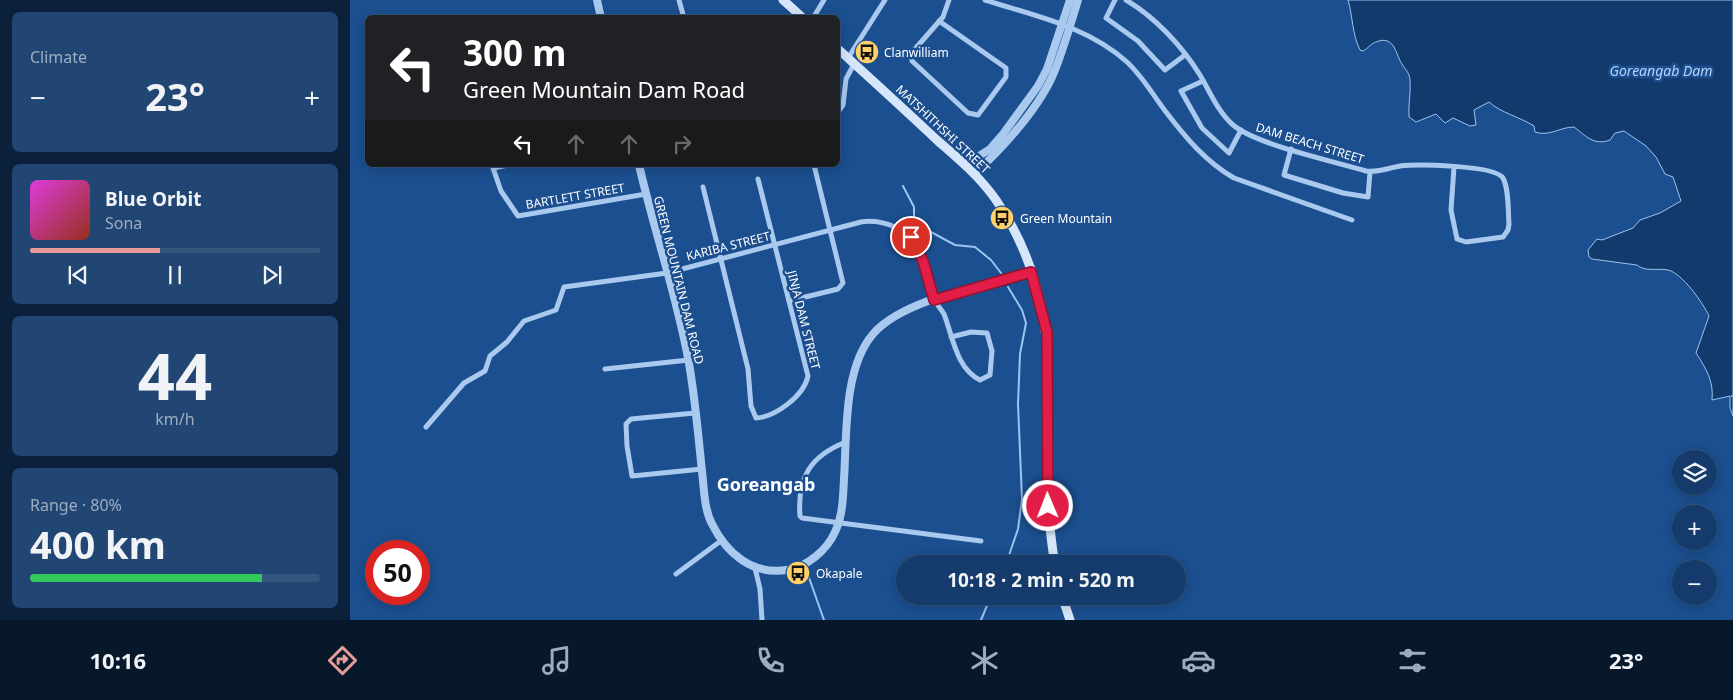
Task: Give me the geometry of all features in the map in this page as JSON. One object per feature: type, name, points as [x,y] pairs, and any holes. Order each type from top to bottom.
[{"type":"main road","points":[[783,0],[800,15]]},
{"type":"main road","name":"MATSHITHSHI STREET","points":[[840,51],[974,174],[1007,217],[1031,272],[1047,332],[1047,492],[1050,540],[1053,555]]},
{"type":"main road","points":[[1065,605],[1070,620]]},
{"type":"street","points":[[597,0],[600,15]]},
{"type":"street","points":[[679,0],[683,15]]},
{"type":"street","points":[[815,15],[824,0]]},
{"type":"street","points":[[840,109],[843,105],[846,79],[851,61],[885,0]]},
{"type":"street","points":[[939,21],[1006,68],[1006,77],[978,115],[968,113],[912,61],[912,52],[939,21],[949,0]]},
{"type":"street","points":[[985,0],[1066,25],[1093,36],[1128,62],[1202,155],[1218,169],[1234,178],[1352,220]]},
{"type":"street","points":[[974,174],[1001,150],[1046,88],[1054,72],[1066,25],[1070,0]]},
{"type":"street","points":[[965,165],[990,149],[1038,86],[1078,0]]},
{"type":"street","points":[[1115,0],[1106,18],[1138,41],[1165,70],[1185,55]]},
{"type":"street","name":"DAM BEACH STREET","points":[[1126,0],[1161,28],[1185,55],[1203,80],[1225,117],[1241,130],[1251,137],[1370,172]]},
{"type":"street","points":[[1203,80],[1181,92],[1202,128],[1229,153],[1241,130]]},
{"type":"street","points":[[1291,148],[1284,175],[1343,193],[1368,197],[1370,172],[1418,165],[1454,166],[1491,172],[1502,176],[1509,224],[1508,230],[1503,237],[1466,242],[1457,239],[1452,210],[1454,166]]},
{"type":"street","name":"BARTLETT STREET","points":[[498,167],[493,168],[494,176],[501,191],[518,216],[646,194]]},
{"type":"street","name":"GREEN MOUNTAIN DAM ROAD","points":[[639,167],[688,360],[709,519],[735,556],[755,568],[780,571],[804,564],[826,547],[839,522],[842,509],[846,442],[854,368],[865,345],[885,322],[909,308],[1031,272]]},
{"type":"street","points":[[789,301],[842,286],[842,276],[815,167]]},
{"type":"street","name":"JINJA DAM STREET","points":[[722,258],[748,370],[751,406],[756,418],[765,418],[781,409],[807,382],[807,368],[758,179]]},
{"type":"street","points":[[703,187],[722,258]]},
{"type":"street","name":"KARIBA STREET","points":[[426,426],[464,383],[485,370],[490,356],[507,342],[524,321],[556,310],[564,287],[667,273],[831,229],[871,221],[902,231],[911,237],[918,247],[934,300],[944,314],[951,337],[966,368],[980,380],[990,376],[992,352],[987,333],[972,332],[951,337]]},
{"type":"street","points":[[605,369],[688,360]]},
{"type":"street","points":[[695,413],[631,419],[626,424],[626,446],[632,476],[702,469]]},
{"type":"street","points":[[846,442],[832,447],[806,470],[800,498],[802,518],[981,541]]},
{"type":"street","points":[[676,574],[722,540]]},
{"type":"street","points":[[755,568],[760,589],[762,620]]},
{"type":"water","name":"Goreangab Dam","points":[[1348,0],[1733,0],[1733,395],[1731,396],[1733,397],[1733,416],[1730,408],[1730,396],[1712,400],[1712,387],[1708,375],[1696,353],[1709,316],[1686,282],[1674,272],[1668,270],[1647,269],[1637,265],[1589,257],[1588,250],[1597,239],[1602,240],[1633,228],[1640,220],[1660,213],[1681,201],[1673,177],[1665,174],[1656,157],[1646,146],[1624,131],[1615,133],[1610,140],[1604,142],[1586,137],[1574,127],[1550,133],[1535,132],[1534,126],[1489,102],[1474,110],[1476,125],[1470,126],[1453,118],[1445,123],[1436,114],[1416,122],[1409,117],[1410,86],[1408,72],[1394,47],[1387,41],[1382,40],[1363,51],[1360,50],[1355,38]]},
{"type":"waterway","points":[[903,186],[914,207],[914,219],[918,225],[955,245],[975,247],[991,260],[1001,273]]},
{"type":"waterway","points":[[1008,287],[1022,310],[1026,323],[1020,354],[1018,404],[1022,499],[1018,529],[1009,555]]},
{"type":"waterway","points":[[807,572],[824,620]]},
{"type":"waterway","points":[[981,620],[987,605]]},
{"type":"place","name":"Clanwilliam","points":[[867,52]]},
{"type":"place","name":"Green Mountain","points":[[1002,218]]},
{"type":"place","name":"Okapale","points":[[798,573]]},
{"type":"district","name":"Goreangab","points":[[766,484]]},
{"type":"route","points":[[911,237],[918,247],[934,300],[1031,272],[1046,322],[1047,332],[1048,506]]}]
